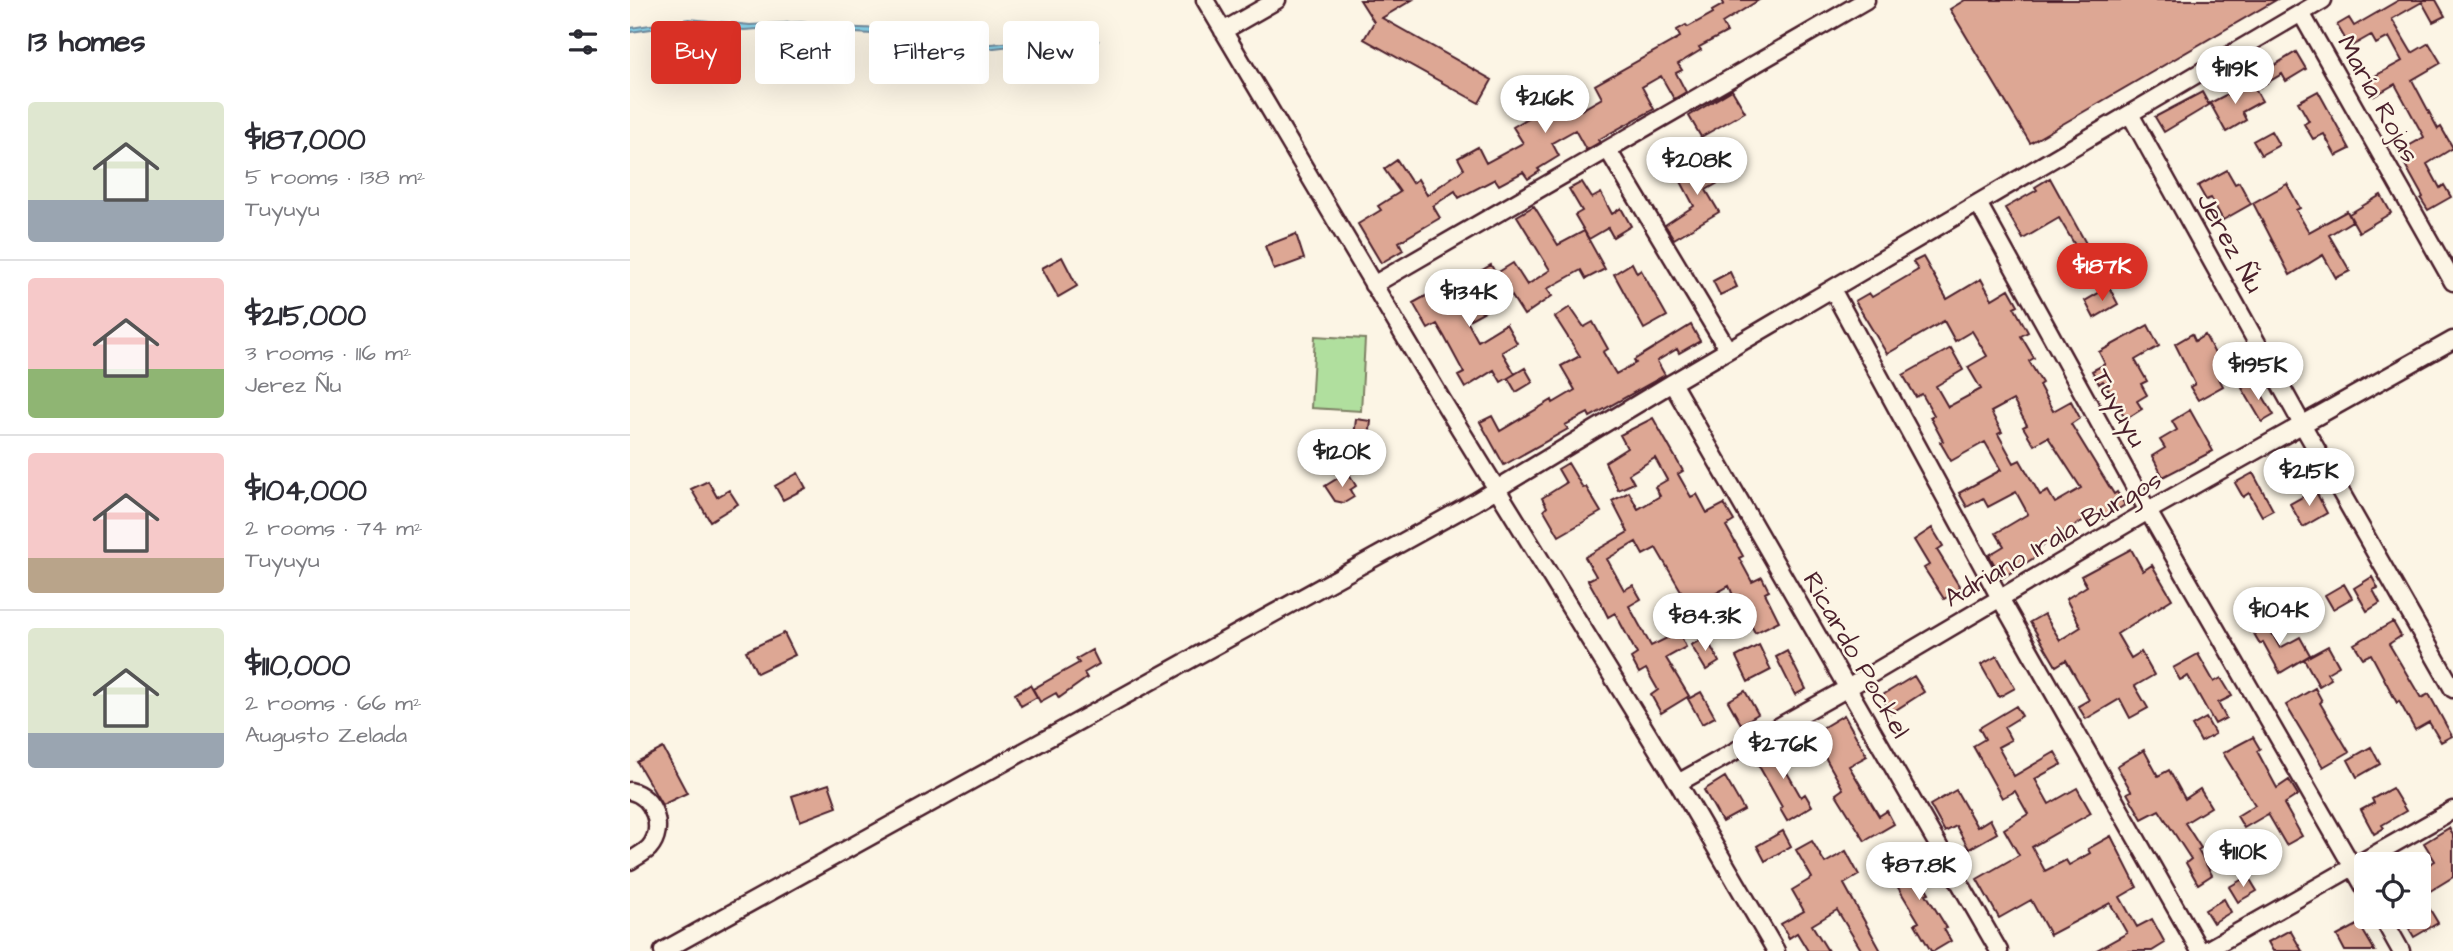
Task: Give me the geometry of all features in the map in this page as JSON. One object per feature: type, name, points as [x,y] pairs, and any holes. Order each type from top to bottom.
[{"type":"street","points":[[1205,0],[1373,285],[1678,783],[1776,951]]},
{"type":"street","points":[[1223,31],[1277,0]]},
{"type":"street","points":[[1373,285],[1866,0]]},
{"type":"street","points":[[663,951],[1496,489],[2323,0]]},
{"type":"street","name":"María Rojas","points":[[2301,13],[2453,282]]},
{"type":"street","name":"Jerez Ñu","points":[[2130,114],[2453,689]]},
{"type":"street","points":[[1608,150],[1728,350]]},
{"type":"street","name":"Tuyuyu","points":[[1978,203],[2148,511],[2354,869]]},
{"type":"street","points":[[1832,289],[2000,598],[2203,951],[2453,810]]},
{"type":"street","name":"Adriano Irala Burgos","points":[[1678,783],[1846,689],[2148,511],[2453,340]]},
{"type":"street","name":"Ricardo Pockel","points":[[1672,383],[1999,951]]},
{"type":"street","points":[[630,791],[639,793],[651,803],[656,816],[657,834],[649,849],[630,860]]},
{"type":"street","points":[[2389,929],[2401,951]]},
{"type":"green space","points":[[1315,336],[1365,339],[1361,411],[1311,408]]},
{"type":"water","points":[[689,19],[709,21],[676,21]]},
{"type":"water","points":[[741,24],[755,25],[755,29],[741,30]]},
{"type":"water","points":[[651,25],[651,29],[630,32],[630,28]]},
{"type":"water","points":[[855,28],[869,28],[869,34],[855,33]]},
{"type":"water","points":[[1003,43],[1003,47],[989,49],[989,44]]},
{"type":"building","points":[[1360,0],[1412,0],[1382,18],[1492,80],[1479,103],[1364,39],[1374,22]]},
{"type":"building","points":[[1722,0],[1759,0],[1722,23],[1727,32],[1699,47],[1701,50],[1678,64],[1682,70],[1676,73],[1686,92],[1674,99],[1661,76],[1642,87],[1654,109],[1598,140],[1600,142],[1586,150],[1575,130],[1552,143],[1559,156],[1528,179],[1523,172],[1499,185],[1495,179],[1459,198],[1455,191],[1433,206],[1440,218],[1399,242],[1403,250],[1381,263],[1358,224],[1381,210],[1378,206],[1400,192],[1384,169],[1397,160],[1412,183],[1418,179],[1427,195],[1464,169],[1458,158],[1478,147],[1486,163],[1523,143],[1513,127],[1560,104],[1559,101],[1572,93],[1581,110],[1602,98],[1595,85],[1680,37],[1677,30],[1713,13],[1712,11],[1724,4]]},
{"type":"building","points":[[1965,0],[2276,0],[2030,143],[1950,9]]},
{"type":"building","points":[[2399,0],[2436,0],[2445,16],[2433,22],[2422,2],[2392,19],[2412,53],[2429,43],[2441,63],[2412,80],[2438,129],[2441,127],[2453,148],[2427,164],[2440,188],[2444,185],[2451,197],[2428,210],[2398,152],[2424,137],[2395,84],[2374,96],[2366,81],[2402,61],[2389,37],[2376,44],[2371,35],[2350,47],[2337,25],[2349,18],[2354,26]]},
{"type":"building","points":[[2296,52],[2306,69],[2286,81],[2282,74],[2260,87],[2247,64],[2259,57],[2266,70]]},
{"type":"building","points":[[2251,82],[2262,101],[2242,112],[2246,120],[2226,132],[2210,103]]},
{"type":"building","points":[[1732,90],[1745,112],[1701,137],[1689,116]]},
{"type":"building","points":[[2318,91],[2350,149],[2336,156],[2324,134],[2313,139],[2304,124],[2309,121],[2298,102]]},
{"type":"building","points":[[2202,92],[2209,105],[2164,132],[2155,117]]},
{"type":"building","points":[[2271,131],[2279,145],[2261,155],[2253,141]]},
{"type":"building","points":[[1712,156],[1725,179],[1706,190],[1719,212],[1674,239],[1665,225],[1694,206],[1678,176]]},
{"type":"building","points":[[2227,170],[2235,184],[2239,182],[2251,204],[2223,220],[2211,198],[2206,200],[2198,186]]},
{"type":"building","points":[[2050,178],[2088,247],[2079,252],[2059,218],[2023,239],[2005,208],[2037,190],[2035,187]]},
{"type":"building","points":[[1582,182],[1592,198],[1601,193],[1612,214],[1621,208],[1631,226],[1613,237],[1608,228],[1589,239],[1575,215],[1582,211],[1569,189]]},
{"type":"building","points":[[2287,184],[2300,208],[2296,210],[2309,232],[2347,211],[2352,221],[2329,235],[2350,271],[2336,278],[2323,255],[2290,275],[2253,203]]},
{"type":"building","points":[[2381,195],[2391,213],[2359,232],[2349,214]]},
{"type":"building","points":[[1534,206],[1558,245],[1584,231],[1605,269],[1586,279],[1581,270],[1547,289],[1552,296],[1524,315],[1497,273],[1513,263],[1527,285],[1550,270],[1517,216]]},
{"type":"building","points":[[1296,234],[1304,259],[1274,270],[1265,246]]},
{"type":"building","points":[[1062,257],[1077,286],[1058,297],[1042,268]]},
{"type":"building","points":[[1923,257],[1947,299],[1981,279],[1992,299],[2009,289],[2018,305],[2014,307],[2028,332],[2021,336],[2034,358],[2029,361],[2042,383],[2039,385],[2053,411],[2071,401],[2080,418],[2071,424],[2114,494],[2117,492],[2125,505],[2099,521],[2095,514],[2060,534],[2034,551],[2037,556],[2002,578],[1989,555],[2004,546],[1996,533],[2028,514],[2016,492],[1988,507],[1983,498],[1967,507],[1959,493],[2001,470],[1985,442],[1951,461],[1930,417],[1934,415],[1922,394],[1916,397],[1903,375],[1951,348],[1963,370],[1936,386],[1948,407],[1981,389],[1968,367],[1987,356],[1972,331],[1955,341],[1944,321],[1887,354],[1855,301],[1869,293],[1872,297],[1918,270],[1913,262]],"holes":[[[2013,400],[2027,425],[2023,427],[2034,445],[2048,437],[2081,488],[2055,503],[2048,491],[2040,495],[2020,460],[2014,463],[1998,434],[2002,432],[1991,412]]]},
{"type":"building","points":[[1632,263],[1637,273],[1641,270],[1667,316],[1644,329],[1614,274]]},
{"type":"building","points":[[1491,265],[1501,283],[1477,296],[1485,311],[1467,321],[1478,341],[1506,324],[1517,343],[1502,352],[1515,374],[1501,382],[1494,370],[1465,388],[1458,376],[1464,373],[1437,324],[1428,329],[1413,303],[1433,292],[1436,298],[1454,288],[1456,292],[1475,281],[1472,276]]},
{"type":"building","points":[[1730,272],[1737,287],[1720,295],[1713,281]]},
{"type":"building","points":[[2109,287],[2118,304],[2094,318],[2085,301]]},
{"type":"building","points":[[1570,307],[1584,327],[1593,322],[1608,349],[1603,352],[1616,374],[1691,325],[1700,341],[1679,353],[1677,349],[1657,361],[1665,375],[1590,417],[1588,413],[1565,425],[1568,429],[1504,465],[1480,422],[1492,416],[1500,431],[1552,400],[1553,403],[1575,390],[1561,366],[1580,356],[1555,317]]},
{"type":"building","points":[[2148,325],[2159,346],[2135,360],[2147,381],[2141,384],[2147,395],[2137,401],[2142,409],[2126,419],[2103,381],[2099,384],[2092,371],[2105,364],[2099,352]]},
{"type":"building","points":[[2192,334],[2195,341],[2205,335],[2221,365],[2214,369],[2223,386],[2198,400],[2190,387],[2195,384],[2175,344]]},
{"type":"building","points":[[1525,368],[1533,382],[1516,392],[1508,378]]},
{"type":"building","points":[[2254,381],[2274,415],[2262,422],[2242,388]]},
{"type":"building","points":[[2190,410],[2213,451],[2163,477],[2152,456],[2165,448],[2160,440],[2177,430],[2172,421]]},
{"type":"building","points":[[1653,418],[1683,471],[1678,474],[1691,497],[1697,494],[1707,513],[1724,504],[1734,521],[1726,526],[1743,556],[1739,558],[1752,582],[1762,577],[1769,591],[1765,593],[1779,621],[1755,633],[1741,605],[1738,607],[1729,586],[1706,599],[1719,624],[1705,632],[1656,548],[1643,555],[1636,542],[1607,559],[1624,590],[1633,585],[1641,599],[1629,606],[1651,646],[1679,632],[1686,647],[1666,658],[1689,696],[1661,713],[1651,695],[1658,690],[1646,669],[1639,673],[1631,658],[1637,654],[1615,613],[1608,617],[1588,580],[1596,576],[1585,557],[1628,532],[1612,501],[1629,492],[1638,509],[1660,496],[1655,487],[1667,480],[1655,458],[1629,474],[1634,483],[1618,490],[1605,462],[1627,448],[1620,435]]},
{"type":"building","points":[[1356,419],[1371,421],[1366,466],[1351,464]]},
{"type":"building","points":[[2296,457],[2304,470],[2282,483],[2275,469]]},
{"type":"building","points":[[1568,463],[1601,512],[1559,536],[1544,510],[1547,507],[1542,498],[1566,483],[1558,469]]},
{"type":"building","points":[[1348,472],[1356,486],[1350,490],[1354,497],[1344,503],[1335,501],[1325,486]]},
{"type":"building","points":[[798,473],[806,488],[783,500],[775,486]]},
{"type":"building","points":[[2253,473],[2273,510],[2262,516],[2249,493],[2243,497],[2235,483]]},
{"type":"building","points":[[708,481],[717,497],[729,490],[738,504],[710,521],[691,489]]},
{"type":"building","points":[[2315,490],[2327,513],[2303,527],[2290,504]]},
{"type":"building","points":[[1932,528],[1943,546],[1937,550],[1961,589],[1944,599],[1924,568],[1929,565],[1914,540]]},
{"type":"building","points":[[2131,549],[2143,571],[2152,565],[2172,599],[2117,634],[2131,658],[2141,652],[2154,675],[2135,686],[2148,708],[2130,718],[2120,699],[2086,719],[2078,706],[2089,700],[2066,660],[2056,666],[2030,622],[2044,614],[2060,640],[2081,627],[2066,599],[2087,586],[2081,576]]},
{"type":"building","points":[[2372,577],[2378,588],[2373,590],[2380,603],[2367,611],[2354,588]]},
{"type":"building","points":[[2344,584],[2352,598],[2333,609],[2325,595]]},
{"type":"building","points":[[2300,594],[2314,620],[2301,627],[2286,602]]},
{"type":"building","points":[[2263,617],[2280,648],[2300,637],[2310,655],[2280,673],[2263,642],[2260,644],[2249,625]]},
{"type":"building","points":[[2393,622],[2401,636],[2389,644],[2421,698],[2429,694],[2452,736],[2441,742],[2429,722],[2415,730],[2371,654],[2363,658],[2354,644]]},
{"type":"building","points":[[784,633],[795,655],[757,673],[746,651]]},
{"type":"building","points":[[1706,637],[1719,662],[1706,670],[1691,645]]},
{"type":"building","points":[[1759,645],[1771,670],[1748,682],[1736,657]]},
{"type":"building","points":[[2328,646],[2339,666],[2327,673],[2331,679],[2319,686],[2304,659]]},
{"type":"building","points":[[1092,650],[1099,664],[1084,673],[1087,678],[1059,698],[1056,693],[1040,702],[1033,689],[1079,663],[1076,659]]},
{"type":"building","points":[[1787,651],[1806,689],[1795,695],[1776,657]]},
{"type":"building","points":[[2198,654],[2214,682],[2221,678],[2232,696],[2218,703],[2226,718],[2215,724],[2188,676],[2180,680],[2173,668]]},
{"type":"building","points":[[1997,656],[2015,688],[1999,697],[1981,665]]},
{"type":"building","points":[[1914,676],[1924,692],[1891,713],[1881,696]]},
{"type":"building","points":[[1030,685],[1037,697],[1021,706],[1015,694]]},
{"type":"building","points":[[2315,688],[2322,701],[2320,703],[2349,752],[2323,767],[2286,705]]},
{"type":"building","points":[[1745,691],[1758,714],[1741,724],[1728,701]]},
{"type":"building","points":[[1701,692],[1715,717],[1702,724],[1688,699]]},
{"type":"building","points":[[2016,706],[2022,716],[2004,727],[2011,740],[1998,747],[2014,776],[2055,752],[2062,764],[2035,779],[2049,804],[2077,788],[2091,813],[2032,847],[2045,871],[2066,860],[2069,865],[2090,853],[2088,849],[2111,836],[2137,887],[2120,897],[2137,927],[2152,919],[2165,943],[2152,951],[2095,951],[2127,933],[2110,903],[2050,935],[2031,900],[1999,918],[1977,879],[2019,855],[2004,829],[2028,814],[2015,791],[2002,798],[1973,746],[1985,739],[1979,728]]},
{"type":"building","points":[[1844,715],[1867,756],[1849,766],[1879,816],[1887,811],[1894,824],[1865,841],[1836,794],[1843,789],[1812,734]]},
{"type":"building","points":[[2206,718],[2215,734],[2201,742],[2192,726]]},
{"type":"building","points":[[2253,737],[2260,749],[2257,751],[2277,788],[2289,780],[2298,795],[2284,804],[2302,836],[2286,845],[2268,814],[2244,828],[2237,816],[2255,805],[2223,753]]},
{"type":"building","points":[[1782,743],[1794,763],[1785,769],[1801,797],[1805,794],[1812,806],[1787,821],[1755,759]]},
{"type":"building","points":[[2371,747],[2380,764],[2357,777],[2348,760]]},
{"type":"building","points":[[663,748],[687,793],[662,805],[637,762]]},
{"type":"building","points":[[2144,750],[2158,776],[2169,770],[2185,799],[2200,789],[2211,807],[2185,823],[2201,848],[2198,850],[2212,875],[2198,884],[2186,863],[2191,859],[2159,810],[2142,819],[2127,793],[2131,791],[2117,766]]},
{"type":"building","points":[[1725,777],[1744,810],[1722,822],[1704,790]]},
{"type":"building","points":[[829,784],[837,807],[800,821],[792,796]]},
{"type":"building","points":[[2392,788],[2406,811],[2382,825],[2384,828],[2374,834],[2361,810],[2374,803],[2372,799]]},
{"type":"building","points":[[1956,790],[1977,827],[1990,819],[1997,833],[1969,849],[1956,826],[1945,832],[1930,805]]},
{"type":"building","points":[[2449,828],[2453,835],[2453,877],[2431,890],[2431,863],[2435,861],[2424,843]]},
{"type":"building","points":[[1783,831],[1791,846],[1765,861],[1757,846]]},
{"type":"building","points":[[1812,841],[1825,863],[1846,851],[1859,875],[1844,884],[1881,951],[1862,951],[1837,910],[1812,925],[1828,951],[1808,951],[1797,933],[1789,938],[1781,924],[1804,911],[1792,890],[1812,878],[1796,850]]},
{"type":"building","points":[[1906,853],[1929,893],[1926,894],[1947,928],[1944,929],[1951,941],[1934,951],[1931,951],[1915,924],[1919,922],[1885,866]]},
{"type":"building","points":[[2248,876],[2257,891],[2238,902],[2229,887]]},
{"type":"building","points":[[2224,899],[2231,912],[2213,923],[2205,910]]},
{"type":"building","points":[[2431,911],[2438,923],[2431,927]]},
{"type":"building","points":[[2354,927],[2354,929],[2362,929],[2375,951],[2345,951],[2337,936]]},
{"type":"building","points":[[2409,929],[2428,929],[2414,937]]},
{"type":"building","points":[[2290,930],[2302,951],[2273,951],[2268,942]]}]
